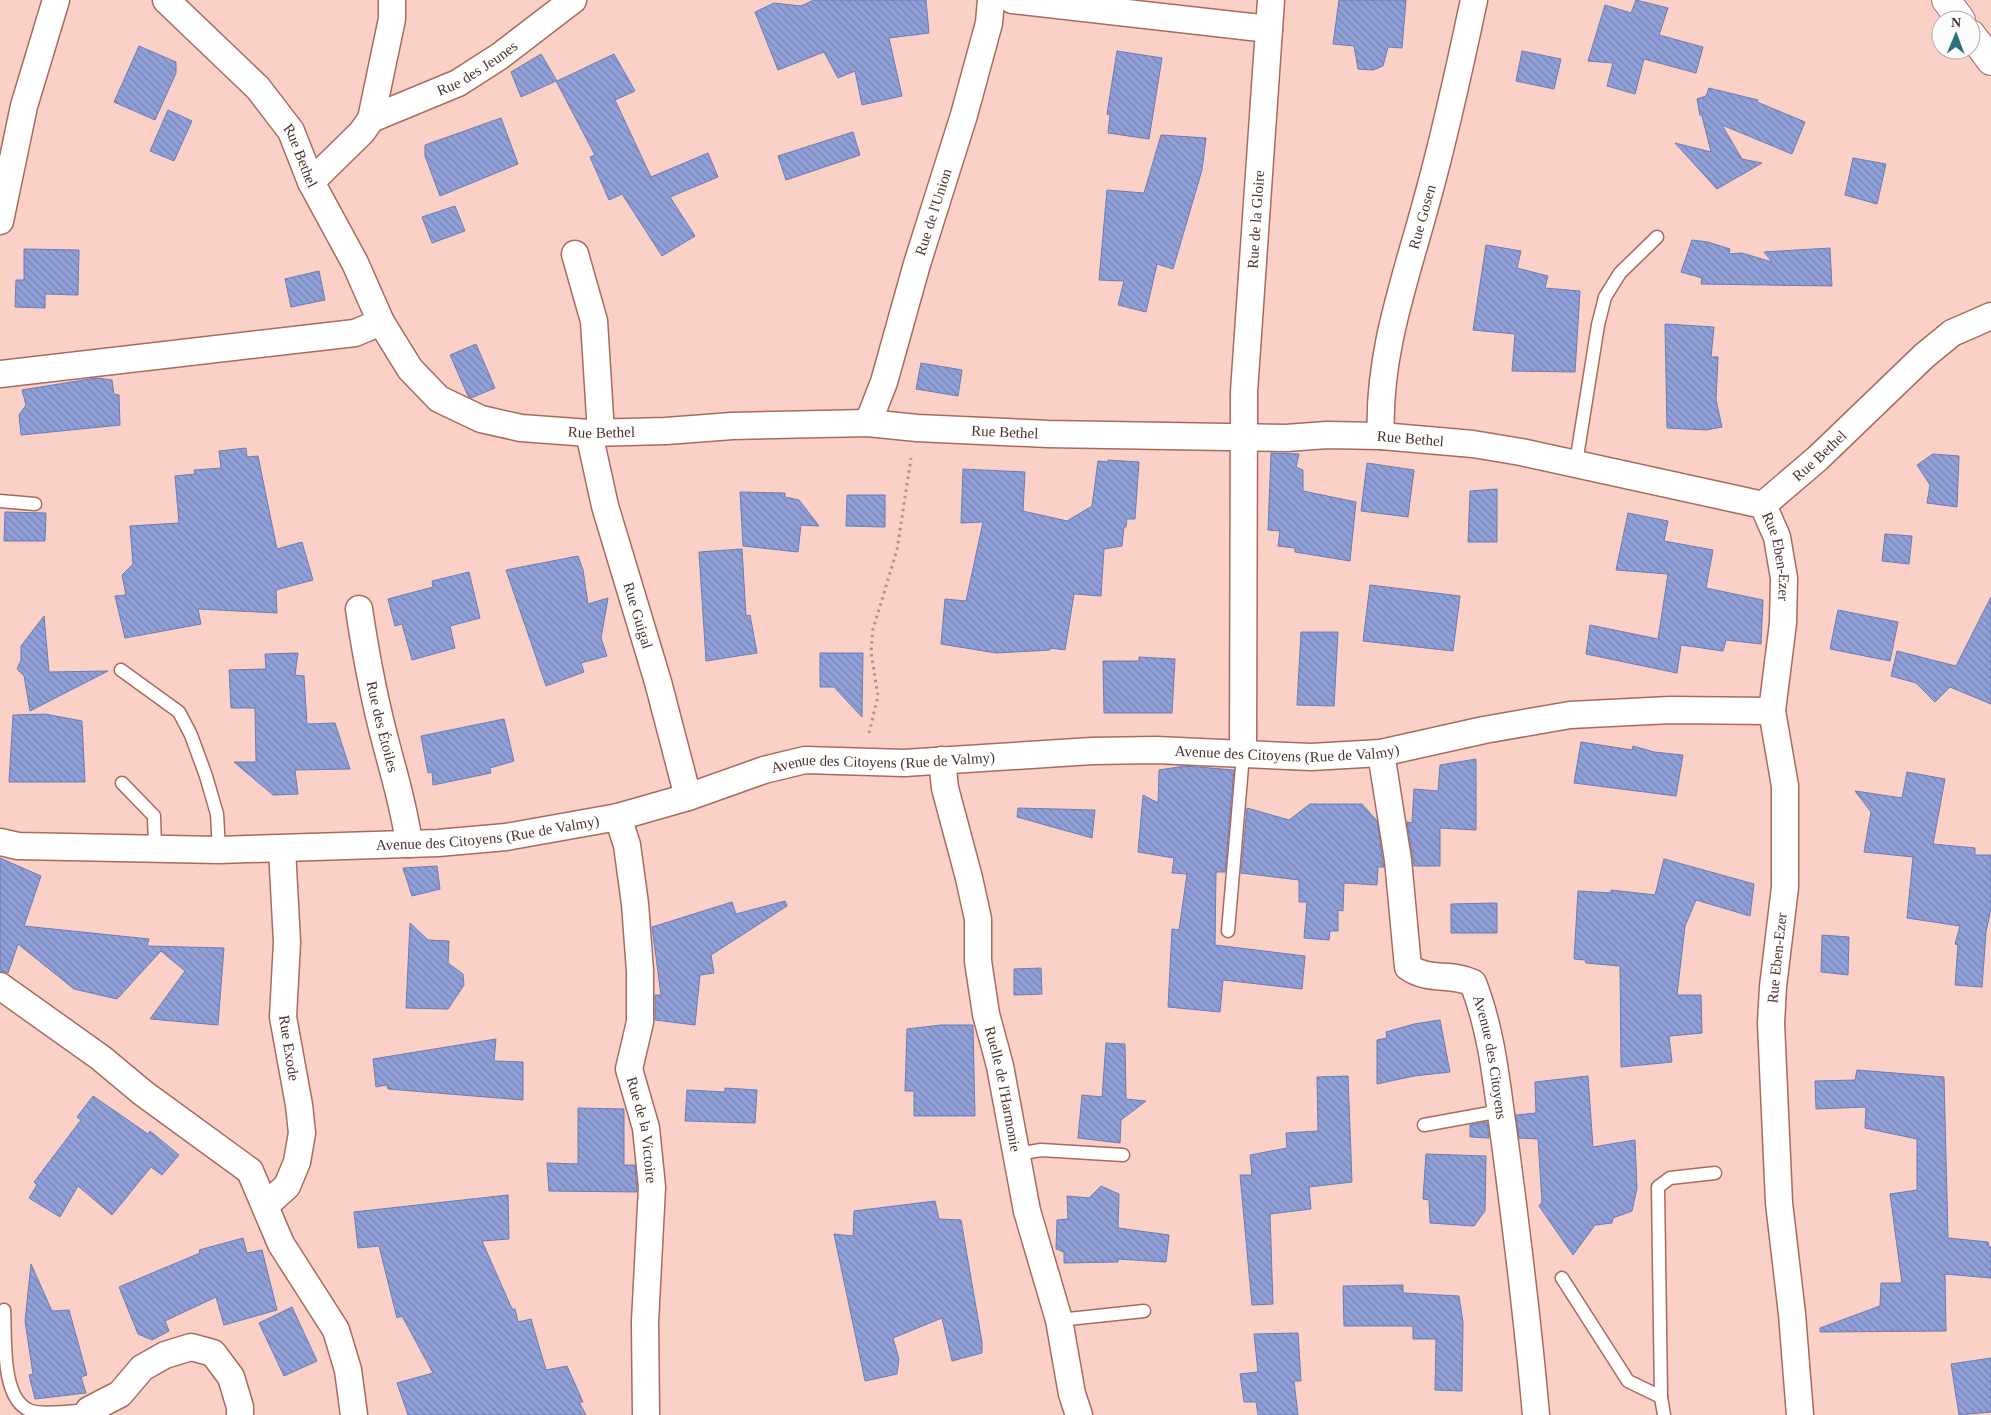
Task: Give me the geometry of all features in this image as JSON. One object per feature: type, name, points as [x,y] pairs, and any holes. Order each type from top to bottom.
[{"type":"street","points":[[0,221],[24,106],[56,0]]},
{"type":"street","name":"Rue Bethel","points":[[166,0],[258,88],[291,131],[312,182],[355,263],[381,322],[410,369],[439,399],[481,419],[521,428],[595,433],[666,431],[732,426],[868,423],[917,428],[1048,434],[1244,438],[1328,435],[1381,436],[1473,444],[1576,463],[1763,505],[1825,452],[1924,356],[1952,334],[1991,316]]},
{"type":"street","points":[[312,182],[362,132],[371,119],[392,19],[392,0]]},
{"type":"street","name":"Rue des Jeunes","points":[[371,119],[458,83],[500,56],[573,0]]},
{"type":"street","name":"Rue de l'Union","points":[[868,423],[884,382],[917,264],[964,115],[989,23],[991,0]]},
{"type":"street","points":[[1012,0],[1269,29]]},
{"type":"street","name":"Rue de la Gloire","points":[[1243,755],[1244,392],[1271,0]]},
{"type":"street","name":"Rue Gosen","points":[[1381,436],[1380,402],[1385,355],[1445,136],[1474,0]]},
{"type":"street","points":[[1981,48],[1991,61]]},
{"type":"street","name":"Rue Guigal","points":[[575,254],[594,321],[595,433],[605,506],[658,682],[688,797]]},
{"type":"street","points":[[0,374],[355,333],[381,322]]},
{"type":"street","name":"Rue Eben-Ezer","points":[[1763,505],[1778,537],[1784,578],[1783,623],[1772,710],[1785,786],[1785,887],[1773,987],[1771,1024],[1779,1203],[1792,1314],[1800,1415]]},
{"type":"street","name":"Rue des Étoiles","points":[[359,609],[366,652],[387,750],[406,816],[409,844]]},
{"type":"street","name":"Avenue des Citoyens (Rue de Valmy)","points":[[0,842],[18,846],[219,850],[409,844],[506,837],[618,817],[688,797],[764,770],[805,760],[904,763],[1092,751],[1156,750],[1311,757],[1381,753],[1484,730],[1570,715],[1670,710],[1772,710]]},
{"type":"street","name":"Avenue des Citoyens","points":[[1381,753],[1398,860],[1408,968],[1420,975],[1463,978],[1473,984],[1484,1010],[1501,1112],[1524,1282],[1536,1415]]},
{"type":"street","name":"Ruelle de l'Harmonie","points":[[942,760],[945,788],[978,919],[978,960],[986,1014],[1000,1066],[1027,1211],[1059,1320],[1072,1394],[1079,1415]]},
{"type":"street","name":"Rue de la Victoire","points":[[618,817],[626,845],[635,904],[640,971],[640,1022],[629,1069],[646,1128],[652,1187],[645,1322],[646,1415]]},
{"type":"street","name":"Rue Exode","points":[[266,1205],[287,1186],[297,1162],[302,1133],[299,1105],[283,1017],[287,942],[282,849]]},
{"type":"street","points":[[0,986],[94,1052],[143,1093],[250,1171],[281,1244],[336,1330],[348,1370],[354,1415]]},
{"type":"street","points":[[89,1410],[120,1394],[142,1368],[165,1355],[191,1347],[213,1353],[231,1377],[240,1407],[240,1415]]},
{"type":"lane","points":[[1576,463],[1598,324],[1606,296],[1620,272],[1657,237]]},
{"type":"lane","points":[[0,501],[36,504]]},
{"type":"lane","points":[[121,670],[179,712],[191,735],[206,776],[217,814],[219,850]]},
{"type":"lane","points":[[1228,931],[1243,755]]},
{"type":"lane","points":[[122,783],[154,816],[155,848]]},
{"type":"lane","points":[[1424,1125],[1501,1112]]},
{"type":"lane","points":[[1017,1154],[1042,1150],[1123,1154]]},
{"type":"lane","points":[[1664,1415],[1662,1397],[1658,1187],[1670,1178],[1715,1173]]},
{"type":"lane","points":[[1562,1278],[1628,1381],[1662,1397]]},
{"type":"lane","points":[[4,1310],[9,1386],[17,1401],[31,1411],[89,1410]]},
{"type":"lane","points":[[1059,1320],[1144,1310]]},
{"type":"path","points":[[867,761],[868,741],[878,696],[871,652],[873,629],[897,550],[917,428]]},
{"type":"building","points":[[814,0],[926,0],[929,33],[889,38],[902,96],[862,105],[855,71],[838,78],[824,52],[778,70],[755,12],[774,3],[801,6]]},
{"type":"building","points":[[1339,0],[1406,0],[1402,48],[1388,47],[1383,66],[1373,70],[1358,69],[1354,46],[1333,44]]},
{"type":"building","points":[[1636,0],[1668,8],[1659,35],[1703,47],[1696,73],[1644,59],[1635,94],[1607,86],[1613,63],[1588,61],[1605,5],[1631,13]]},
{"type":"building","points":[[139,46],[176,62],[176,73],[155,120],[114,102]]},
{"type":"building","points":[[1117,51],[1162,58],[1149,139],[1108,133],[1110,115],[1107,114]]},
{"type":"building","points":[[1522,51],[1561,59],[1554,89],[1516,81]]},
{"type":"building","points":[[541,54],[557,81],[614,54],[635,91],[615,100],[651,177],[708,153],[718,177],[670,197],[695,236],[662,256],[622,194],[609,200],[590,157],[595,155],[556,81],[521,97],[511,72]]},
{"type":"building","points":[[1709,88],[1758,100],[1757,102],[1805,122],[1792,154],[1722,125],[1742,159],[1762,163],[1717,189],[1675,143],[1711,152],[1697,99],[1706,96]]},
{"type":"building","points":[[168,110],[192,121],[174,161],[150,151]]},
{"type":"building","points":[[501,118],[518,164],[440,196],[425,156],[425,145]]},
{"type":"building","points":[[853,132],[860,155],[786,180],[778,156]]},
{"type":"building","points":[[1161,135],[1206,138],[1202,170],[1173,269],[1157,264],[1146,312],[1118,305],[1124,281],[1099,280],[1107,190],[1144,193]]},
{"type":"building","points":[[1853,158],[1886,164],[1877,204],[1845,195]]},
{"type":"building","points":[[455,206],[465,231],[432,243],[422,217]]},
{"type":"building","points":[[1692,240],[1708,242],[1730,249],[1729,254],[1742,253],[1772,262],[1764,252],[1830,248],[1832,286],[1701,284],[1702,278],[1681,272]]},
{"type":"building","points":[[1486,245],[1521,251],[1517,268],[1548,276],[1545,288],[1580,291],[1575,372],[1512,371],[1515,334],[1473,330]]},
{"type":"building","points":[[24,249],[79,250],[78,295],[45,294],[45,308],[15,307],[16,280],[24,280]]},
{"type":"building","points":[[319,271],[325,300],[291,307],[285,279]]},
{"type":"building","points":[[1665,324],[1714,327],[1711,357],[1718,357],[1716,400],[1722,427],[1706,430],[1667,428]]},
{"type":"building","points":[[476,344],[495,388],[471,398],[468,396],[450,355]]},
{"type":"building","points":[[921,363],[962,370],[958,396],[916,389]]},
{"type":"building","points":[[96,378],[112,380],[114,394],[119,395],[120,425],[21,435],[19,415],[26,405],[22,390]]},
{"type":"building","points":[[246,448],[247,457],[258,456],[277,549],[302,542],[313,580],[276,590],[277,613],[198,609],[201,624],[125,638],[115,596],[126,595],[122,575],[133,564],[130,526],[179,523],[175,476],[195,474],[194,470],[221,468],[219,451]]},
{"type":"building","points":[[1271,453],[1299,454],[1296,467],[1303,470],[1303,491],[1356,502],[1350,561],[1295,552],[1295,548],[1278,546],[1280,531],[1268,530]]},
{"type":"building","points":[[1933,454],[1959,456],[1957,507],[1927,503],[1930,485],[1917,465]]},
{"type":"building","points":[[1108,460],[1139,462],[1135,519],[1127,519],[1122,546],[1104,549],[1101,596],[1074,594],[1065,650],[1050,648],[1050,650],[996,653],[941,644],[945,599],[966,601],[983,522],[961,523],[963,469],[1025,472],[1023,511],[1067,521],[1092,506],[1098,461],[1108,462]]},
{"type":"building","points":[[1367,463],[1414,470],[1408,517],[1361,511]]},
{"type":"building","points":[[1497,489],[1497,542],[1468,542],[1470,491]]},
{"type":"building","points":[[740,492],[785,493],[785,497],[799,500],[819,526],[801,525],[798,552],[743,546]]},
{"type":"building","points":[[847,495],[885,495],[885,527],[846,526]]},
{"type":"building","points":[[5,512],[46,513],[45,541],[4,541]]},
{"type":"building","points":[[1628,513],[1668,521],[1664,541],[1713,550],[1706,588],[1763,600],[1761,644],[1726,640],[1723,651],[1681,645],[1677,673],[1586,654],[1590,625],[1658,639],[1668,574],[1616,570]]},
{"type":"building","points":[[1885,534],[1912,536],[1909,564],[1882,561]]},
{"type":"building","points":[[742,549],[746,616],[750,615],[757,653],[706,661],[699,552]]},
{"type":"building","points":[[578,556],[583,570],[588,604],[608,598],[601,638],[607,656],[581,663],[584,672],[546,686],[506,570]]},
{"type":"building","points":[[469,572],[480,618],[450,626],[455,648],[412,660],[402,624],[395,626],[388,599],[433,587],[432,581]]},
{"type":"building","points":[[1370,585],[1460,596],[1453,651],[1363,641]]},
{"type":"building","points":[[1991,597],[1991,704],[1950,687],[1935,702],[1916,683],[1891,676],[1897,651],[1956,666]]},
{"type":"building","points":[[1838,610],[1898,622],[1890,661],[1830,649]]},
{"type":"building","points":[[44,616],[49,672],[108,671],[30,711],[24,676],[17,669],[21,660],[21,646]]},
{"type":"building","points":[[1301,632],[1338,632],[1334,706],[1297,705]]},
{"type":"building","points":[[298,653],[295,675],[304,676],[307,724],[335,723],[350,769],[295,770],[298,794],[273,795],[234,762],[256,762],[255,708],[231,708],[229,670],[266,669],[265,654]]},
{"type":"building","points":[[820,653],[863,653],[862,717],[834,687],[820,687]]},
{"type":"building","points":[[1139,657],[1175,659],[1172,713],[1104,713],[1103,661],[1139,661]]},
{"type":"building","points":[[45,714],[82,721],[85,782],[9,782],[13,715]]},
{"type":"building","points":[[504,719],[514,761],[490,768],[491,773],[433,785],[432,772],[428,773],[421,736]]},
{"type":"building","points":[[1581,742],[1632,750],[1633,746],[1654,752],[1683,755],[1676,796],[1574,783]]},
{"type":"building","points":[[1476,759],[1476,830],[1440,828],[1440,866],[1414,866],[1407,822],[1412,823],[1414,789],[1438,791],[1440,765]]},
{"type":"building","points":[[1185,766],[1234,770],[1225,872],[1216,872],[1215,945],[1305,956],[1302,989],[1223,980],[1220,1012],[1168,1007],[1172,929],[1179,930],[1187,874],[1172,873],[1174,858],[1138,852],[1143,795],[1158,803],[1159,770]]},
{"type":"building","points":[[1907,772],[1945,779],[1933,844],[1975,848],[1975,855],[1991,855],[1991,908],[1986,932],[1982,987],[1955,985],[1958,945],[1955,944],[1960,926],[1907,918],[1913,857],[1864,852],[1871,812],[1855,791],[1902,798]]},
{"type":"building","points":[[1310,804],[1362,804],[1377,821],[1384,867],[1378,867],[1377,885],[1344,883],[1343,911],[1338,910],[1338,931],[1330,931],[1329,940],[1304,938],[1307,902],[1299,902],[1299,880],[1241,873],[1247,808],[1289,820]]},
{"type":"building","points":[[1018,808],[1095,810],[1092,838],[1017,817]]},
{"type":"building","points":[[0,858],[41,876],[24,926],[149,939],[147,946],[224,948],[218,1025],[150,1019],[185,971],[161,951],[117,999],[74,989],[18,944],[8,973],[0,971]]},
{"type":"building","points":[[1664,859],[1754,884],[1750,916],[1696,900],[1685,926],[1677,995],[1701,995],[1702,1033],[1669,1036],[1672,1062],[1621,1067],[1620,966],[1586,963],[1585,960],[1574,959],[1578,891],[1611,893],[1611,890],[1655,895]]},
{"type":"building","points":[[437,866],[440,889],[412,896],[403,868]]},
{"type":"building","points":[[785,901],[787,906],[711,955],[714,973],[700,975],[695,1025],[655,1020],[655,995],[661,995],[652,927],[732,902],[736,914]]},
{"type":"building","points":[[1497,903],[1497,933],[1451,933],[1451,904]]},
{"type":"building","points":[[410,923],[428,940],[449,941],[448,963],[463,974],[464,985],[448,1009],[406,1008]]},
{"type":"building","points":[[1822,935],[1849,937],[1848,975],[1821,972]]},
{"type":"building","points":[[1041,968],[1042,994],[1014,995],[1014,969]]},
{"type":"building","points":[[1440,1020],[1450,1072],[1414,1076],[1377,1084],[1377,1040],[1387,1038],[1386,1032],[1414,1024]]},
{"type":"building","points":[[941,1025],[973,1025],[975,1116],[914,1116],[914,1091],[905,1091],[907,1029]]},
{"type":"building","points":[[496,1039],[494,1061],[523,1062],[523,1100],[388,1089],[387,1085],[376,1087],[373,1059]]},
{"type":"building","points":[[1106,1043],[1125,1044],[1126,1099],[1146,1101],[1121,1120],[1120,1143],[1078,1138],[1082,1095],[1102,1097]]},
{"type":"building","points":[[1857,1070],[1944,1077],[1948,1238],[1988,1242],[1989,1247],[1991,1247],[1991,1278],[1945,1274],[1946,1331],[1820,1332],[1820,1328],[1880,1306],[1881,1283],[1902,1283],[1890,1194],[1917,1190],[1917,1139],[1865,1128],[1866,1107],[1816,1109],[1815,1081],[1855,1080]]},
{"type":"building","points":[[1348,1076],[1352,1182],[1309,1187],[1311,1209],[1270,1214],[1273,1304],[1252,1305],[1240,1175],[1252,1175],[1250,1155],[1287,1148],[1286,1133],[1318,1131],[1317,1077]]},
{"type":"building","points":[[1588,1076],[1593,1147],[1635,1140],[1637,1188],[1632,1211],[1613,1218],[1612,1223],[1595,1225],[1573,1255],[1539,1206],[1542,1202],[1538,1139],[1519,1138],[1516,1115],[1536,1113],[1535,1082]]},
{"type":"building","points":[[725,1088],[757,1090],[755,1123],[685,1121],[687,1090],[725,1092]]},
{"type":"building","points":[[93,1096],[148,1134],[150,1131],[179,1155],[162,1175],[151,1167],[112,1215],[78,1186],[60,1217],[29,1198],[37,1185],[34,1182],[81,1120],[77,1117]]},
{"type":"building","points":[[578,1108],[624,1109],[624,1165],[635,1165],[637,1192],[549,1191],[547,1163],[578,1164]]},
{"type":"building","points":[[1487,1122],[1489,1138],[1470,1137],[1470,1125]]},
{"type":"building","points":[[1426,1154],[1486,1156],[1485,1211],[1474,1226],[1430,1223],[1429,1200],[1423,1199]]},
{"type":"building","points":[[1101,1186],[1119,1194],[1118,1228],[1169,1235],[1166,1262],[1118,1259],[1118,1262],[1064,1263],[1064,1252],[1056,1249],[1057,1220],[1068,1219],[1067,1196],[1089,1198]]},
{"type":"building","points":[[508,1195],[509,1239],[482,1241],[512,1309],[515,1309],[518,1322],[531,1319],[546,1370],[567,1366],[583,1402],[579,1402],[586,1415],[408,1415],[397,1383],[433,1373],[402,1316],[397,1318],[379,1246],[358,1248],[354,1212]]},
{"type":"building","points":[[935,1201],[939,1219],[961,1220],[982,1342],[982,1353],[952,1361],[942,1318],[893,1338],[899,1359],[897,1374],[865,1381],[834,1234],[853,1236],[854,1211]]},
{"type":"building","points":[[243,1238],[247,1253],[262,1250],[277,1310],[224,1325],[216,1297],[165,1321],[169,1331],[152,1340],[138,1334],[119,1287],[200,1253],[199,1250]]},
{"type":"building","points":[[31,1264],[52,1311],[69,1310],[87,1375],[81,1377],[86,1393],[35,1399],[29,1375],[33,1374],[25,1321]]},
{"type":"building","points":[[1403,1285],[1403,1293],[1459,1296],[1463,1322],[1462,1391],[1435,1390],[1436,1339],[1413,1339],[1413,1326],[1344,1326],[1343,1286]]},
{"type":"building","points":[[292,1307],[317,1361],[284,1376],[259,1323]]},
{"type":"building","points":[[1298,1333],[1301,1381],[1294,1381],[1298,1415],[1258,1415],[1256,1402],[1244,1402],[1240,1374],[1258,1372],[1254,1334]]},
{"type":"building","points":[[1991,1358],[1991,1412],[1959,1415],[1951,1364]]}]
